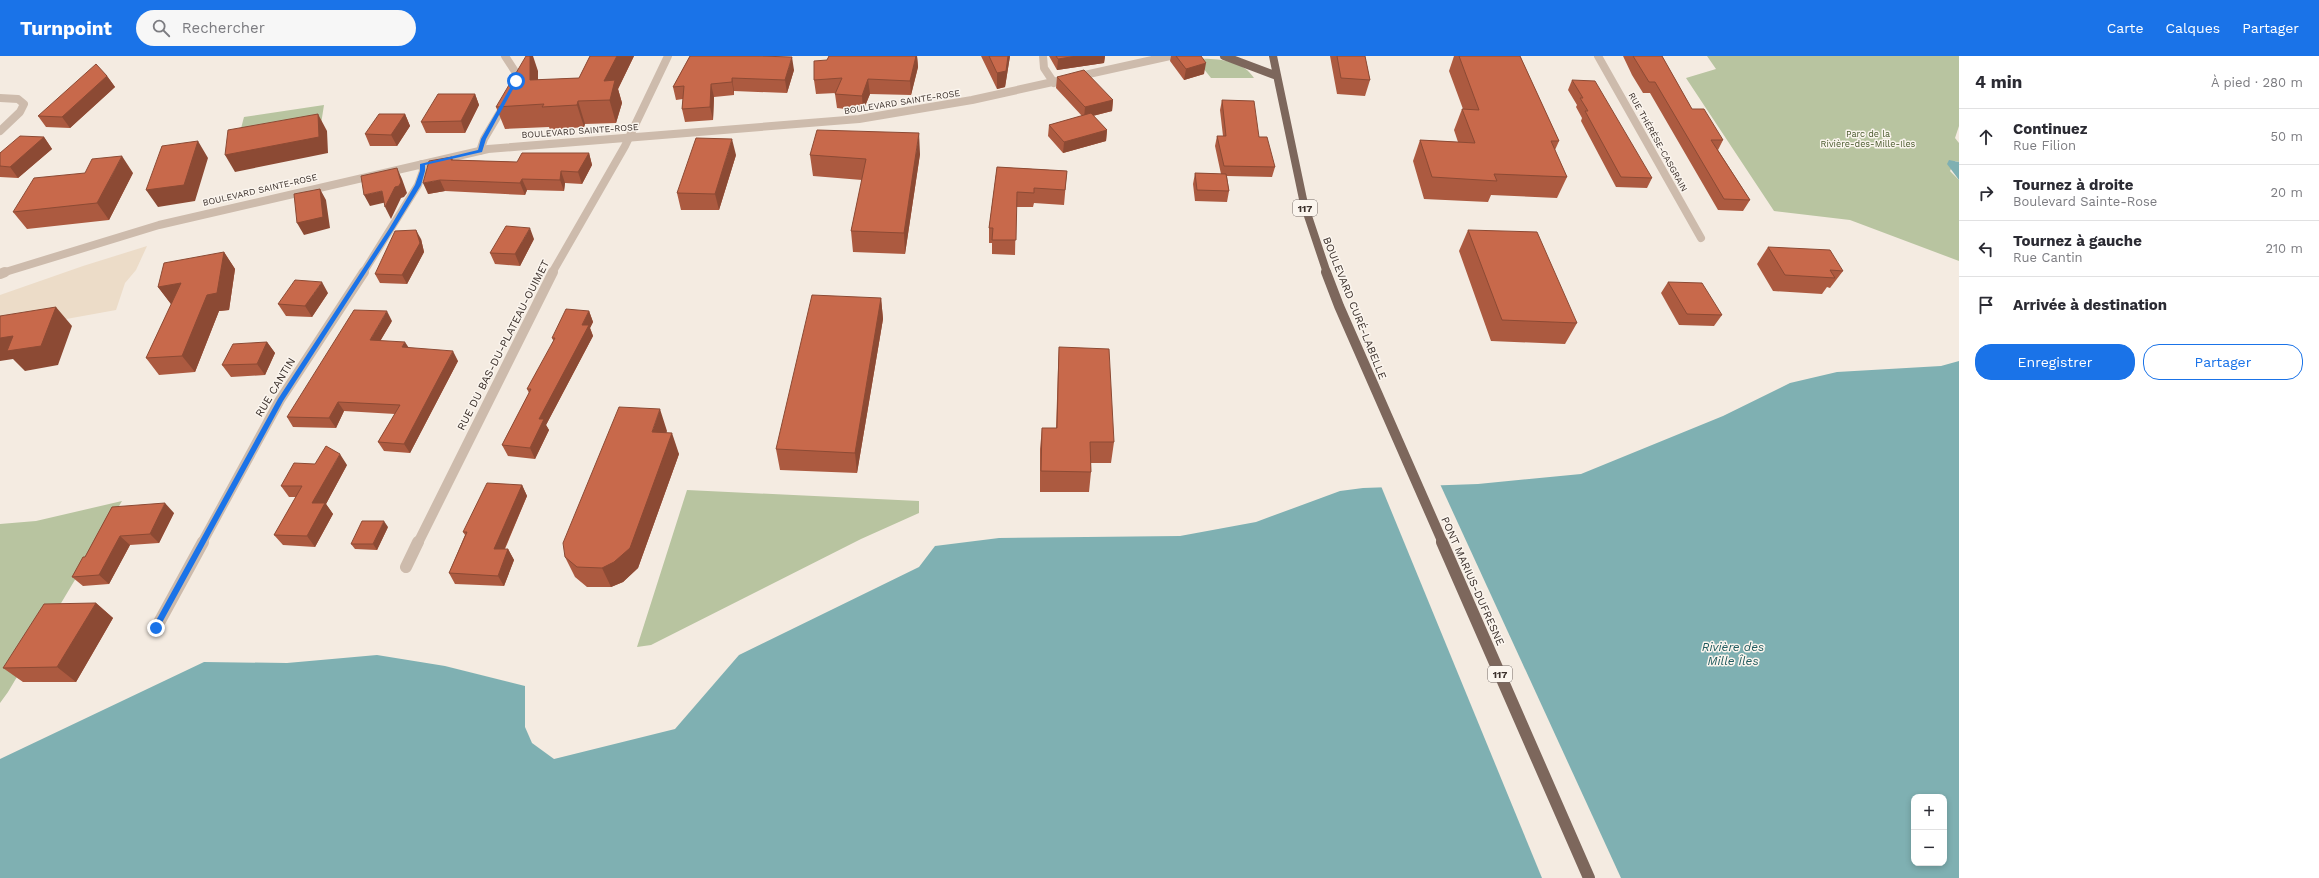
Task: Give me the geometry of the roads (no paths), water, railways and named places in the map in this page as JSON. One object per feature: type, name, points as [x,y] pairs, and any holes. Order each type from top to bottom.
[{"type":"main road","points":[[1224,56],[1277,76]]},
{"type":"main road","name":"BOULEVARD CURÉ-LABELLE","points":[[1273,56],[1296,173],[1314,241],[1339,306],[1411,471]]},
{"type":"main road","name":"PONT MARIUS-DUFRESNE","points":[[1411,471],[1589,878]]},
{"type":"street","points":[[480,151],[484,139],[516,84],[516,73],[505,56]]},
{"type":"street","name":"RUE DU BAS-DU-PLATEAU-OUIMET","points":[[406,567],[549,279],[628,138],[668,56]]},
{"type":"street","points":[[1043,56],[1044,68],[1054,83]]},
{"type":"street","name":"BOULEVARD SAINTE-ROSE","points":[[0,274],[152,227],[480,151],[532,144],[628,138],[859,119],[933,108],[1054,83],[1170,56]]},
{"type":"street","name":"RUE THÉRÈSE-CASGRAIN","points":[[1598,56],[1701,238]]},
{"type":"street","points":[[0,98],[18,99],[24,104],[20,112],[0,131]]},
{"type":"street","name":"RUE CANTIN","points":[[156,628],[280,400],[392,229],[418,185],[423,171],[422,164]]},
{"type":"water","points":[[1949,160],[1959,162],[1959,180],[1947,164]]},
{"type":"water","name":"Rivière des Mille Îles","points":[[1959,361],[1959,878],[0,878],[0,759],[204,662],[287,663],[377,655],[445,666],[525,686],[525,727],[532,743],[554,759],[675,729],[739,655],[919,567],[935,546],[999,538],[1180,536],[1256,522],[1340,491],[1363,488],[1478,484],[1581,474],[1723,416],[1790,383],[1837,372],[1941,366]]},
{"type":"park label","name":"Parc de la Rivière-des-Mille-Iles","points":[[1868,140]]}]
